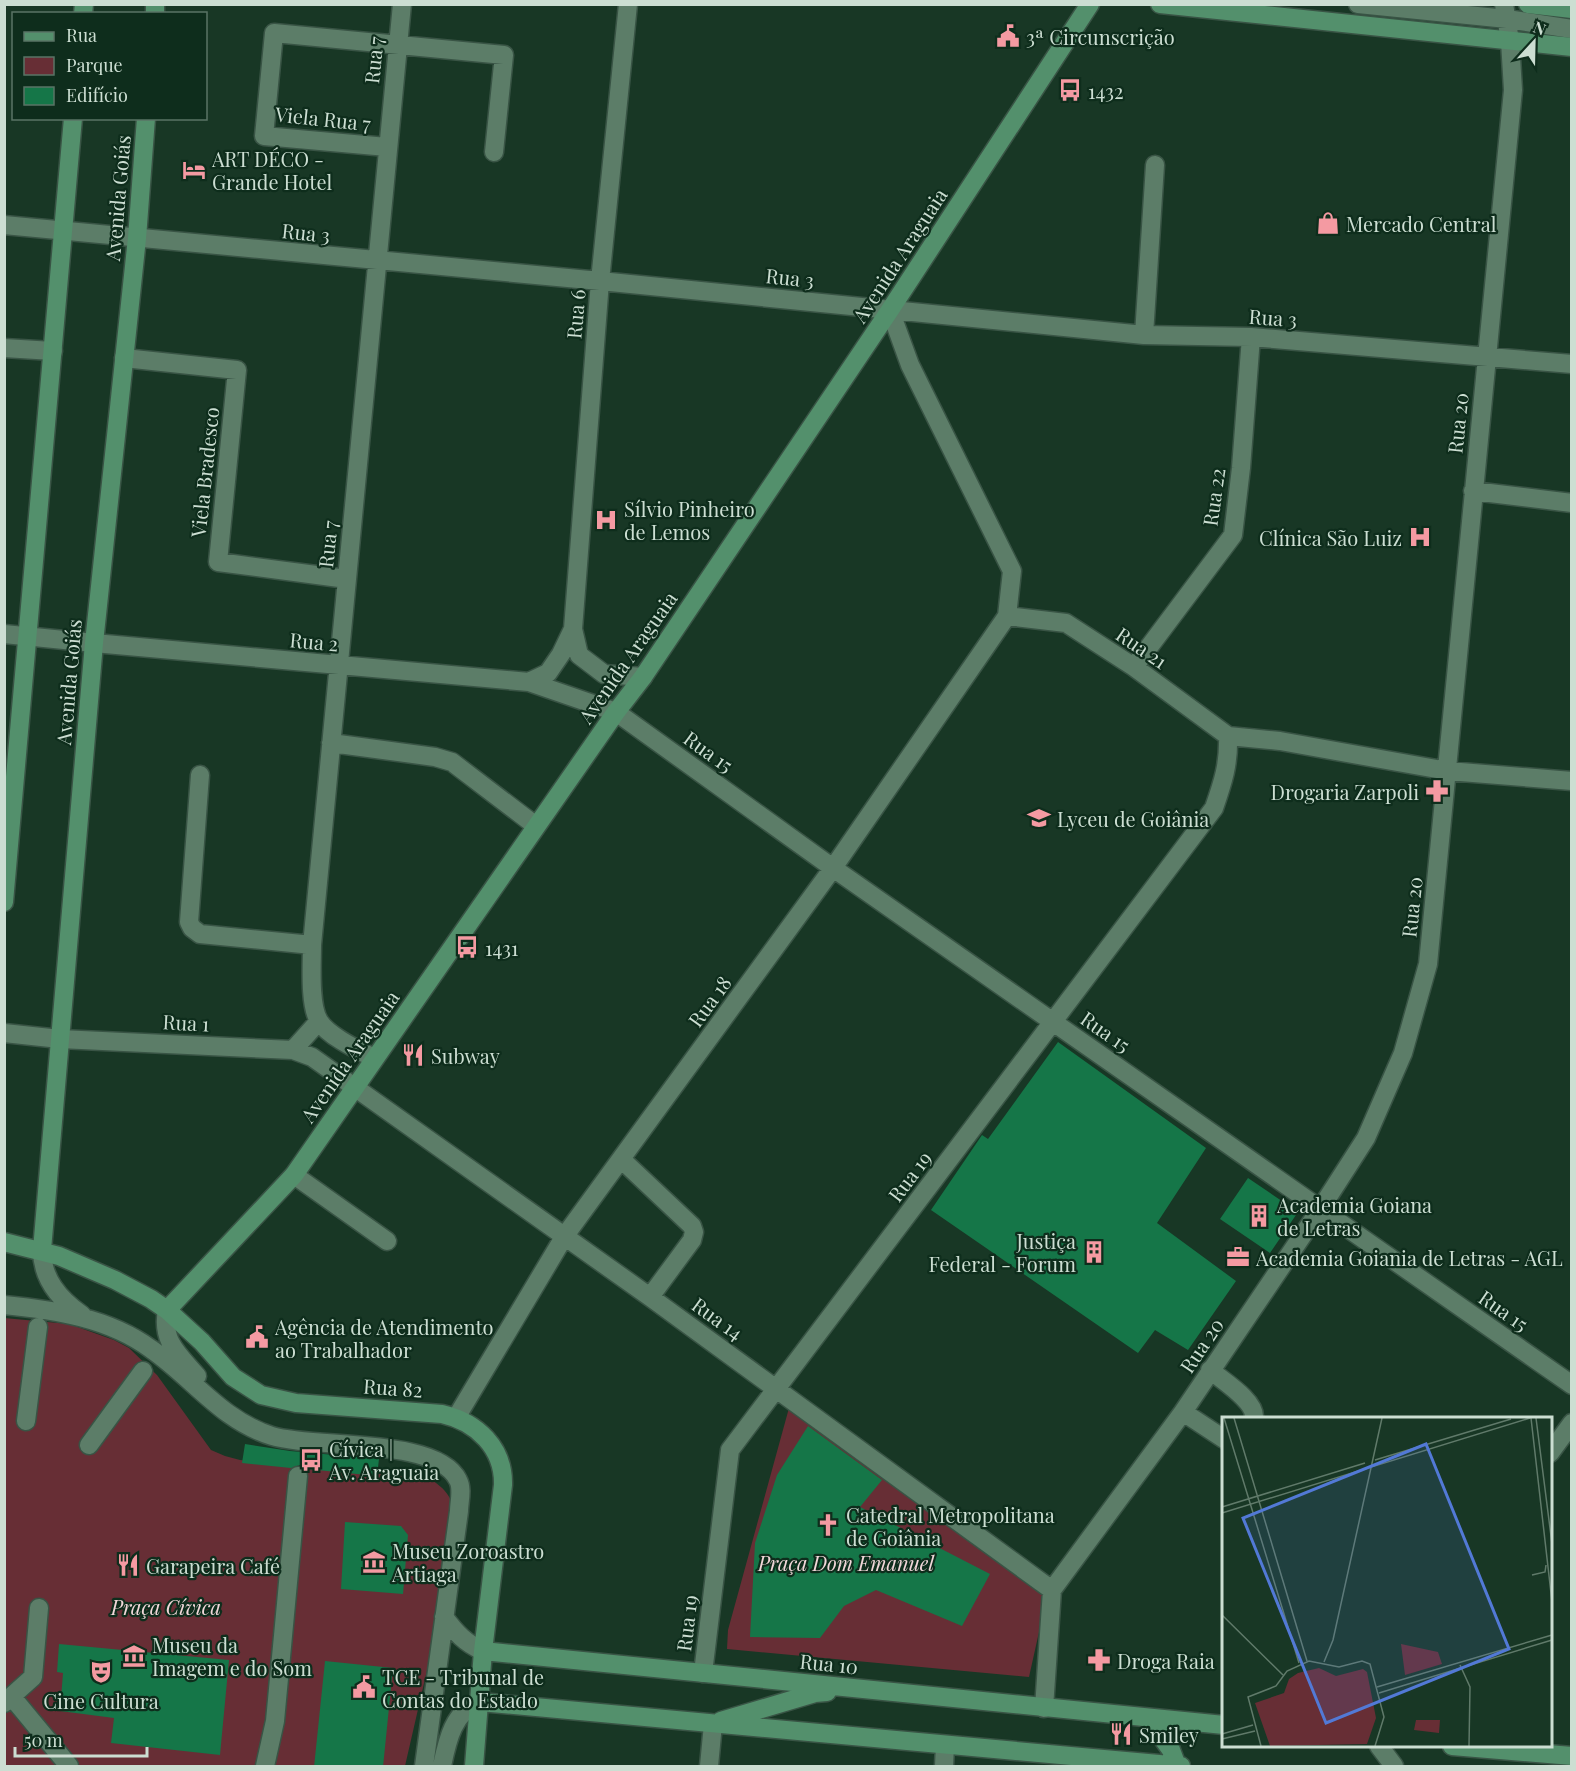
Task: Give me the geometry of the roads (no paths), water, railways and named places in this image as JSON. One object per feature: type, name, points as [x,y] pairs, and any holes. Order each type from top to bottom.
[{"type":"main road","name":"Avenida Araguaia","points":[[167,1310],[294,1175],[643,676],[890,310],[1090,4]]},
{"type":"main road","points":[[1160,4],[1572,47]]},
{"type":"main road","points":[[1528,4],[1572,9]]},
{"type":"main road","points":[[4,902],[74,120]]},
{"type":"main road","name":"Avenida Goiás","points":[[94,644],[137,238],[146,120]]},
{"type":"main road","points":[[42,1250],[76,851],[66,825],[80,669],[94,644]]},
{"type":"main road","name":"Rua 82","points":[[4,1242],[42,1250],[115,1280],[151,1299],[167,1310],[202,1342],[233,1377],[261,1395],[296,1403],[432,1412],[456,1418],[470,1425],[490,1442],[501,1462],[504,1477],[483,1651],[474,1767]]},
{"type":"main road","name":"Rua 10","points":[[483,1651],[1222,1725]]},
{"type":"main road","points":[[713,1724],[815,1693],[858,1689]]},
{"type":"main road","points":[[480,1702],[1181,1767]]},
{"type":"main road","points":[[1148,1718],[1171,1750],[1176,1766]]},
{"type":"main road","points":[[1461,1747],[1563,1759]]},
{"type":"street","name":"Rua 7","points":[[319,1021],[312,997],[312,945],[402,4]]},
{"type":"street","name":"Rua 6","points":[[628,4],[600,281],[573,629],[579,655],[604,674],[643,676]]},
{"type":"street","points":[[1358,4],[1505,12],[1572,19]]},
{"type":"street","points":[[1505,12],[1572,29]]},
{"type":"street","name":"Rua 20","points":[[1052,1590],[1184,1412],[1210,1370],[1321,1208],[1366,1138],[1403,1053],[1428,964],[1448,771],[1513,90],[1510,41],[1505,12]]},
{"type":"street","name":"Viela Rua 7","points":[[387,147],[264,136],[274,33],[397,47]]},
{"type":"street","points":[[397,47],[504,55],[494,152]]},
{"type":"street","points":[[1144,335],[1155,165]]},
{"type":"street","name":"Rua 3","points":[[4,225],[1144,335],[1251,337],[1572,364]]},
{"type":"street","points":[[890,310],[909,365],[1012,571],[1007,616]]},
{"type":"street","name":"Rua 22","points":[[1134,668],[1233,535],[1251,337]]},
{"type":"street","points":[[4,348],[53,351]]},
{"type":"street","name":"Viela Bradesco","points":[[124,358],[237,369],[218,562],[347,579]]},
{"type":"street","points":[[1473,491],[1572,503]]},
{"type":"street","name":"Rua 21","points":[[1007,616],[1066,623],[1134,668],[1228,736]]},
{"type":"street","name":"Rua 18","points":[[456,1418],[564,1237],[833,868],[1007,616]]},
{"type":"street","name":"Rua 6","points":[[529,682],[548,673],[561,654],[573,629]]},
{"type":"street","name":"Rua 2","points":[[4,634],[529,682],[616,712]]},
{"type":"street","name":"Rua 15","points":[[616,712],[833,868],[1572,1385]]},
{"type":"street","points":[[1228,736],[1280,741],[1448,771],[1572,782]]},
{"type":"street","name":"Rua 19","points":[[703,1673],[730,1450],[1214,808],[1229,758],[1228,736]]},
{"type":"street","points":[[331,743],[435,757],[452,762],[536,826]]},
{"type":"street","points":[[200,775],[189,922],[192,928],[200,934],[312,945]]},
{"type":"street","points":[[293,1050],[319,1021],[340,1040],[374,1058]]},
{"type":"street","name":"Rua 1","points":[[4,1033],[60,1039],[293,1050],[312,1057],[353,1088]]},
{"type":"street","name":"Rua 14","points":[[353,1088],[650,1297],[1052,1590]]},
{"type":"street","points":[[621,1160],[692,1226],[694,1232],[692,1240],[650,1297]]},
{"type":"street","points":[[294,1175],[387,1241]]},
{"type":"street","points":[[42,1250],[44,1269],[52,1287],[69,1306],[91,1320]]},
{"type":"street","points":[[4,1305],[52,1311],[91,1320],[124,1332],[153,1349],[202,1394],[236,1419],[264,1434],[303,1442],[397,1449],[431,1459],[448,1468],[458,1478],[460,1486],[424,1767]]},
{"type":"street","points":[[167,1310],[166,1331],[174,1349],[236,1419]]},
{"type":"street","points":[[26,1421],[38,1327]]},
{"type":"street","points":[[1210,1370],[1248,1401],[1255,1413],[1254,1417]]},
{"type":"street","points":[[89,1445],[143,1371]]},
{"type":"street","points":[[1184,1412],[1222,1438]]},
{"type":"street","points":[[1552,1452],[1572,1423]]},
{"type":"street","points":[[265,1767],[275,1721],[298,1476]]},
{"type":"street","points":[[1044,1708],[1052,1590]]},
{"type":"street","points":[[39,1608],[33,1677],[8,1700],[69,1767]]},
{"type":"street","name":"Rua 10","points":[[444,1617],[459,1637],[483,1651]]},
{"type":"street","points":[[442,1767],[448,1737],[463,1714],[480,1702]]},
{"type":"street","points":[[709,1767],[713,1724]]},
{"type":"street","points":[[944,1767],[945,1745]]},
{"type":"street","points":[[1380,1747],[1394,1767]]},
{"type":"place","name":"3ª Circunscrição","points":[[1008,36]]},
{"type":"place","name":"1432","points":[[1070,90]]},
{"type":"place","name":"ART DÉCO - Grande Hotel","points":[[194,170]]},
{"type":"place","name":"Mercado Central","points":[[1328,223]]},
{"type":"place","name":"Sílvio Pinheiro de Lemos","points":[[606,520]]},
{"type":"place","name":"Clínica São Luiz","points":[[1420,537]]},
{"type":"place","name":"Drogaria Zarpoli","points":[[1437,791]]},
{"type":"place","name":"Lyceu de Goiânia","points":[[1039,818]]},
{"type":"place","name":"1431","points":[[467,947]]},
{"type":"place","name":"Subway","points":[[413,1055]]},
{"type":"place","name":"Academia Goiana de Letras","points":[[1259,1216]]},
{"type":"place","name":"Justiça Federal - Forum","points":[[1094,1252]]},
{"type":"place","name":"Academia Goiania de Letras - AGL","points":[[1238,1257]]},
{"type":"place","name":"Agência de Atendimento ao Trabalhador","points":[[257,1337]]},
{"type":"place","name":"Cívica | Av. Araguaia","points":[[311,1460]]},
{"type":"place","name":"Catedral Metropolitana de Goiânia","points":[[828,1525]]},
{"type":"place","name":"Museu Zoroastro Artiaga","points":[[374,1562]]},
{"type":"place","name":"Garapeira Café","points":[[128,1565]]},
{"type":"place","name":"Museu da Imagem e do Som","points":[[134,1656]]},
{"type":"place","name":"Droga Raia","points":[[1099,1660]]},
{"type":"place","name":"Cine Cultura","points":[[101,1672]]},
{"type":"place","name":"TCE - Tribunal de Contas do Estado","points":[[364,1687]]},
{"type":"place","name":"Smiley","points":[[1121,1734]]},
{"type":"park label","name":"Praça Dom Emanuel","points":[[846,1562]]},
{"type":"park label","name":"Praça Cívica","points":[[166,1606]]}]
